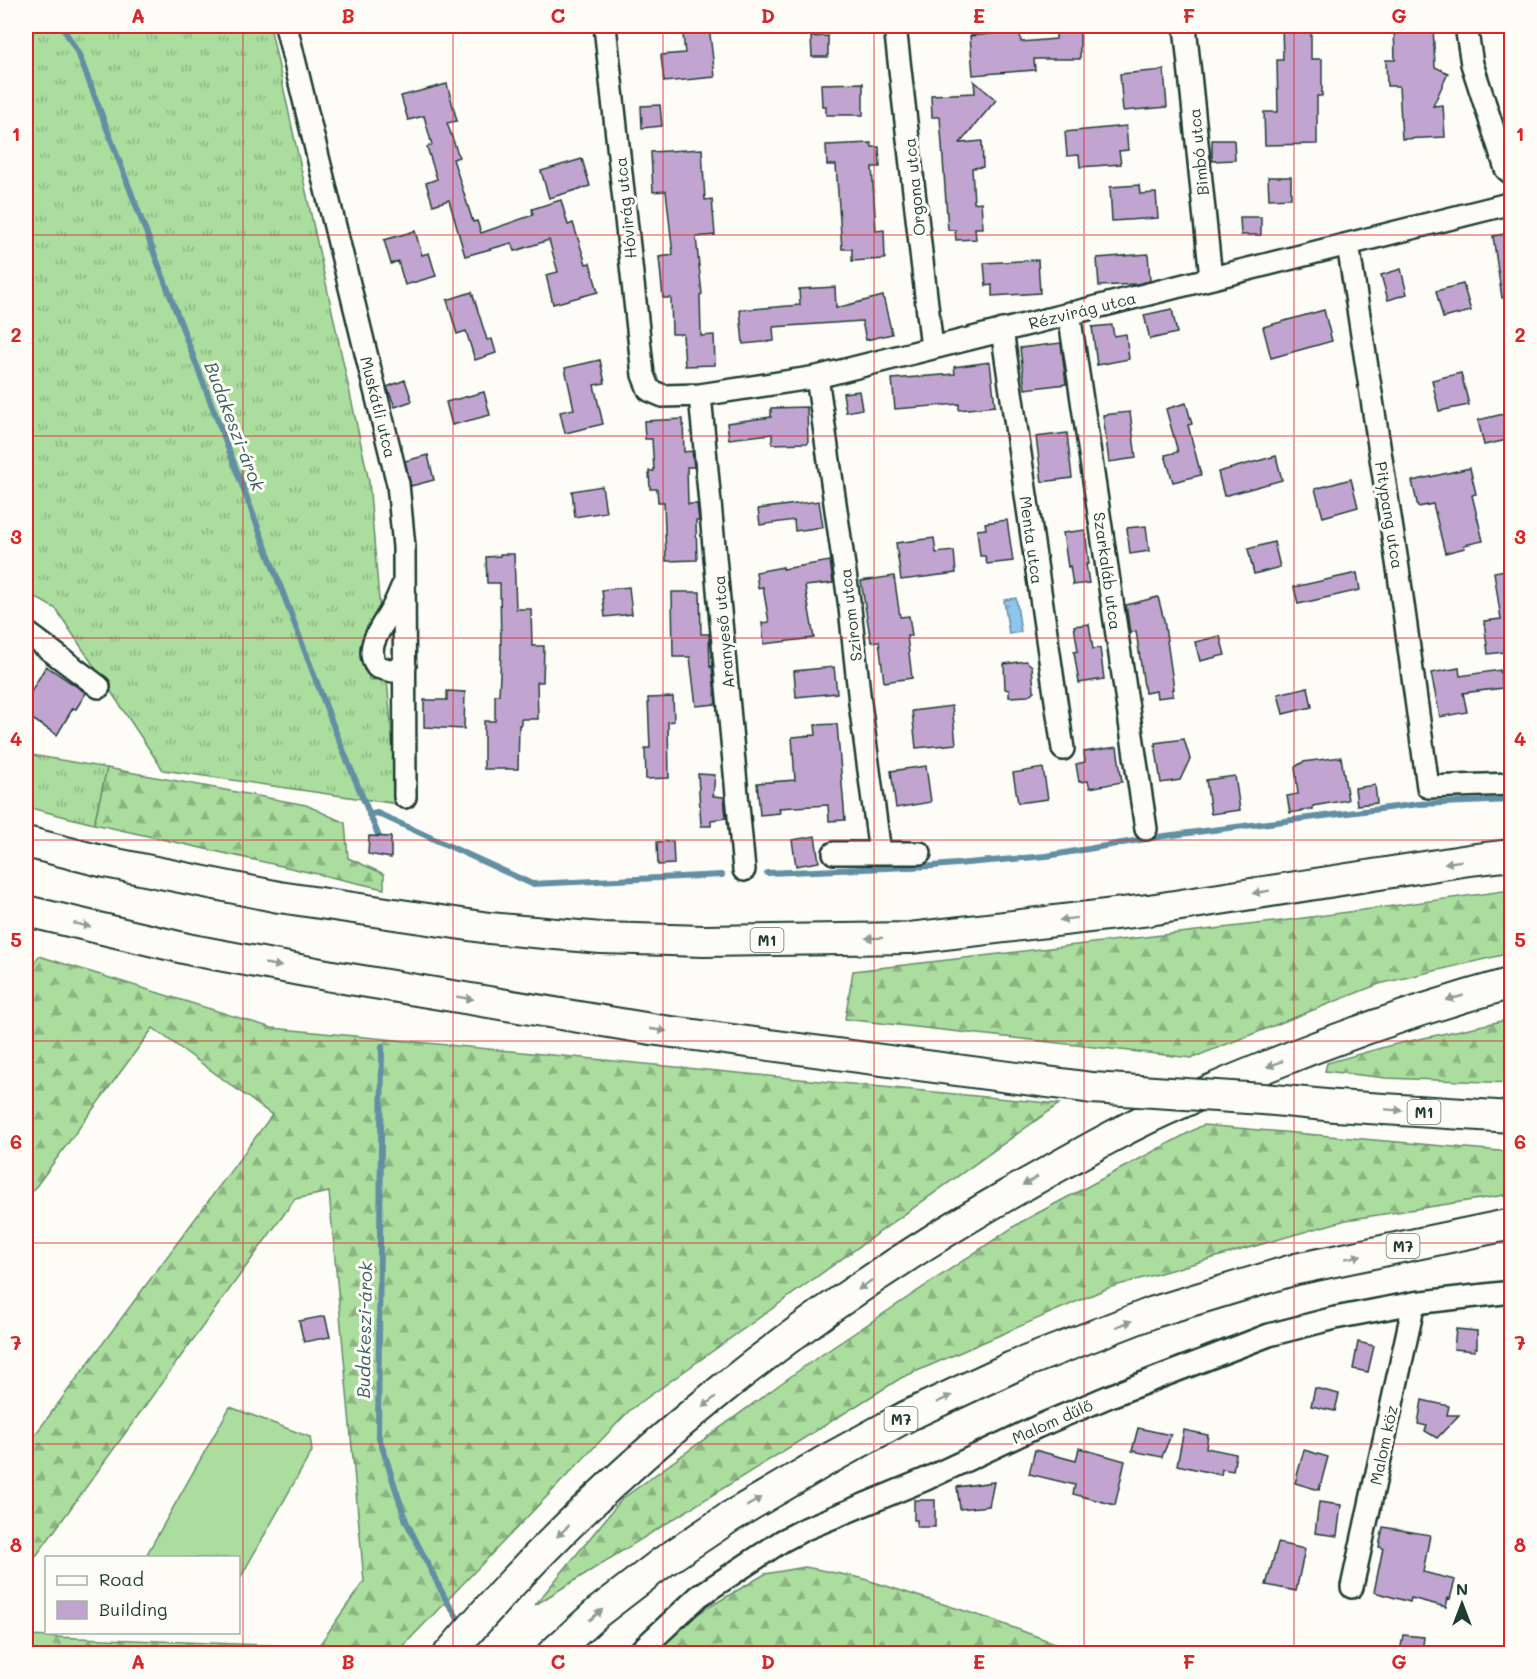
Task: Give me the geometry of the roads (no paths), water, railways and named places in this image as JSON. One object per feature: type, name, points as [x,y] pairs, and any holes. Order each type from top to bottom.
[{"type":"highway","name":"M1","points":[[26,842],[101,861],[279,897],[477,927],[602,938],[704,941],[910,938],[1149,910],[1512,855]]},
{"type":"highway","name":"M1","points":[[26,911],[192,950],[332,976],[657,1030],[1092,1088],[1512,1117]]},
{"type":"highway","points":[[463,1638],[544,1549],[681,1424],[830,1309],[946,1231],[1081,1153],[1179,1103],[1329,1042],[1434,1004],[1512,982]]},
{"type":"highway","name":"M7","points":[[552,1653],[598,1612],[663,1562],[729,1517],[907,1416],[1012,1367],[1154,1312],[1296,1269],[1512,1224]]},
{"type":"street","name":"Muskátli utca","points":[[286,26],[398,484],[405,581],[405,797]]},
{"type":"street","name":"Hóvirág utca","points":[[605,26],[643,375],[649,390]]},
{"type":"street","name":"Orgona utca","points":[[896,26],[932,348]]},
{"type":"street","name":"Bimbó utca","points":[[1185,26],[1211,278]]},
{"type":"street","points":[[1466,26],[1472,64],[1506,169],[1512,174]]},
{"type":"street","name":"Rézvirág utca","points":[[649,390],[663,396],[700,395],[817,377],[1508,204],[1512,200]]},
{"type":"street","name":"Pitypang utca","points":[[1348,244],[1400,575],[1428,787],[1512,784]]},
{"type":"street","name":"Szarkaláb utca","points":[[1070,313],[1146,829]]},
{"type":"street","name":"Menta utca","points":[[1002,330],[1063,749]]},
{"type":"street","name":"Szirom utca","points":[[817,377],[850,608],[880,853]]},
{"type":"street","name":"Aranyeső utca","points":[[700,395],[744,870]]},
{"type":"street","points":[[405,581],[394,606],[373,642],[372,660],[377,667],[393,671],[405,666]]},
{"type":"street","points":[[26,632],[99,687]]},
{"type":"street","points":[[834,853],[920,853]]},
{"type":"street","name":"Malom dűlő","points":[[637,1653],[699,1596],[782,1541],[805,1529],[924,1480],[1049,1421],[1220,1352],[1269,1335],[1335,1318],[1414,1303],[1512,1292]]},
{"type":"street","name":"Malom köz","points":[[1353,1587],[1414,1303]]},
{"type":"water","points":[[1016,598],[1021,632],[1009,634],[1004,600]]},
{"type":"waterway","name":"Budakeszi-árok","points":[[62,26],[79,55],[336,733],[379,837]]},
{"type":"waterway","points":[[767,873],[933,866],[1047,856],[1157,837],[1419,804],[1512,800]]},
{"type":"waterway","points":[[369,815],[377,813],[532,884],[722,875]]},
{"type":"waterway","name":"Budakeszi-árok","points":[[382,1046],[378,1434],[406,1521],[446,1600],[462,1625]]},
{"type":"waterway","points":[[473,1641],[481,1654]]}]
